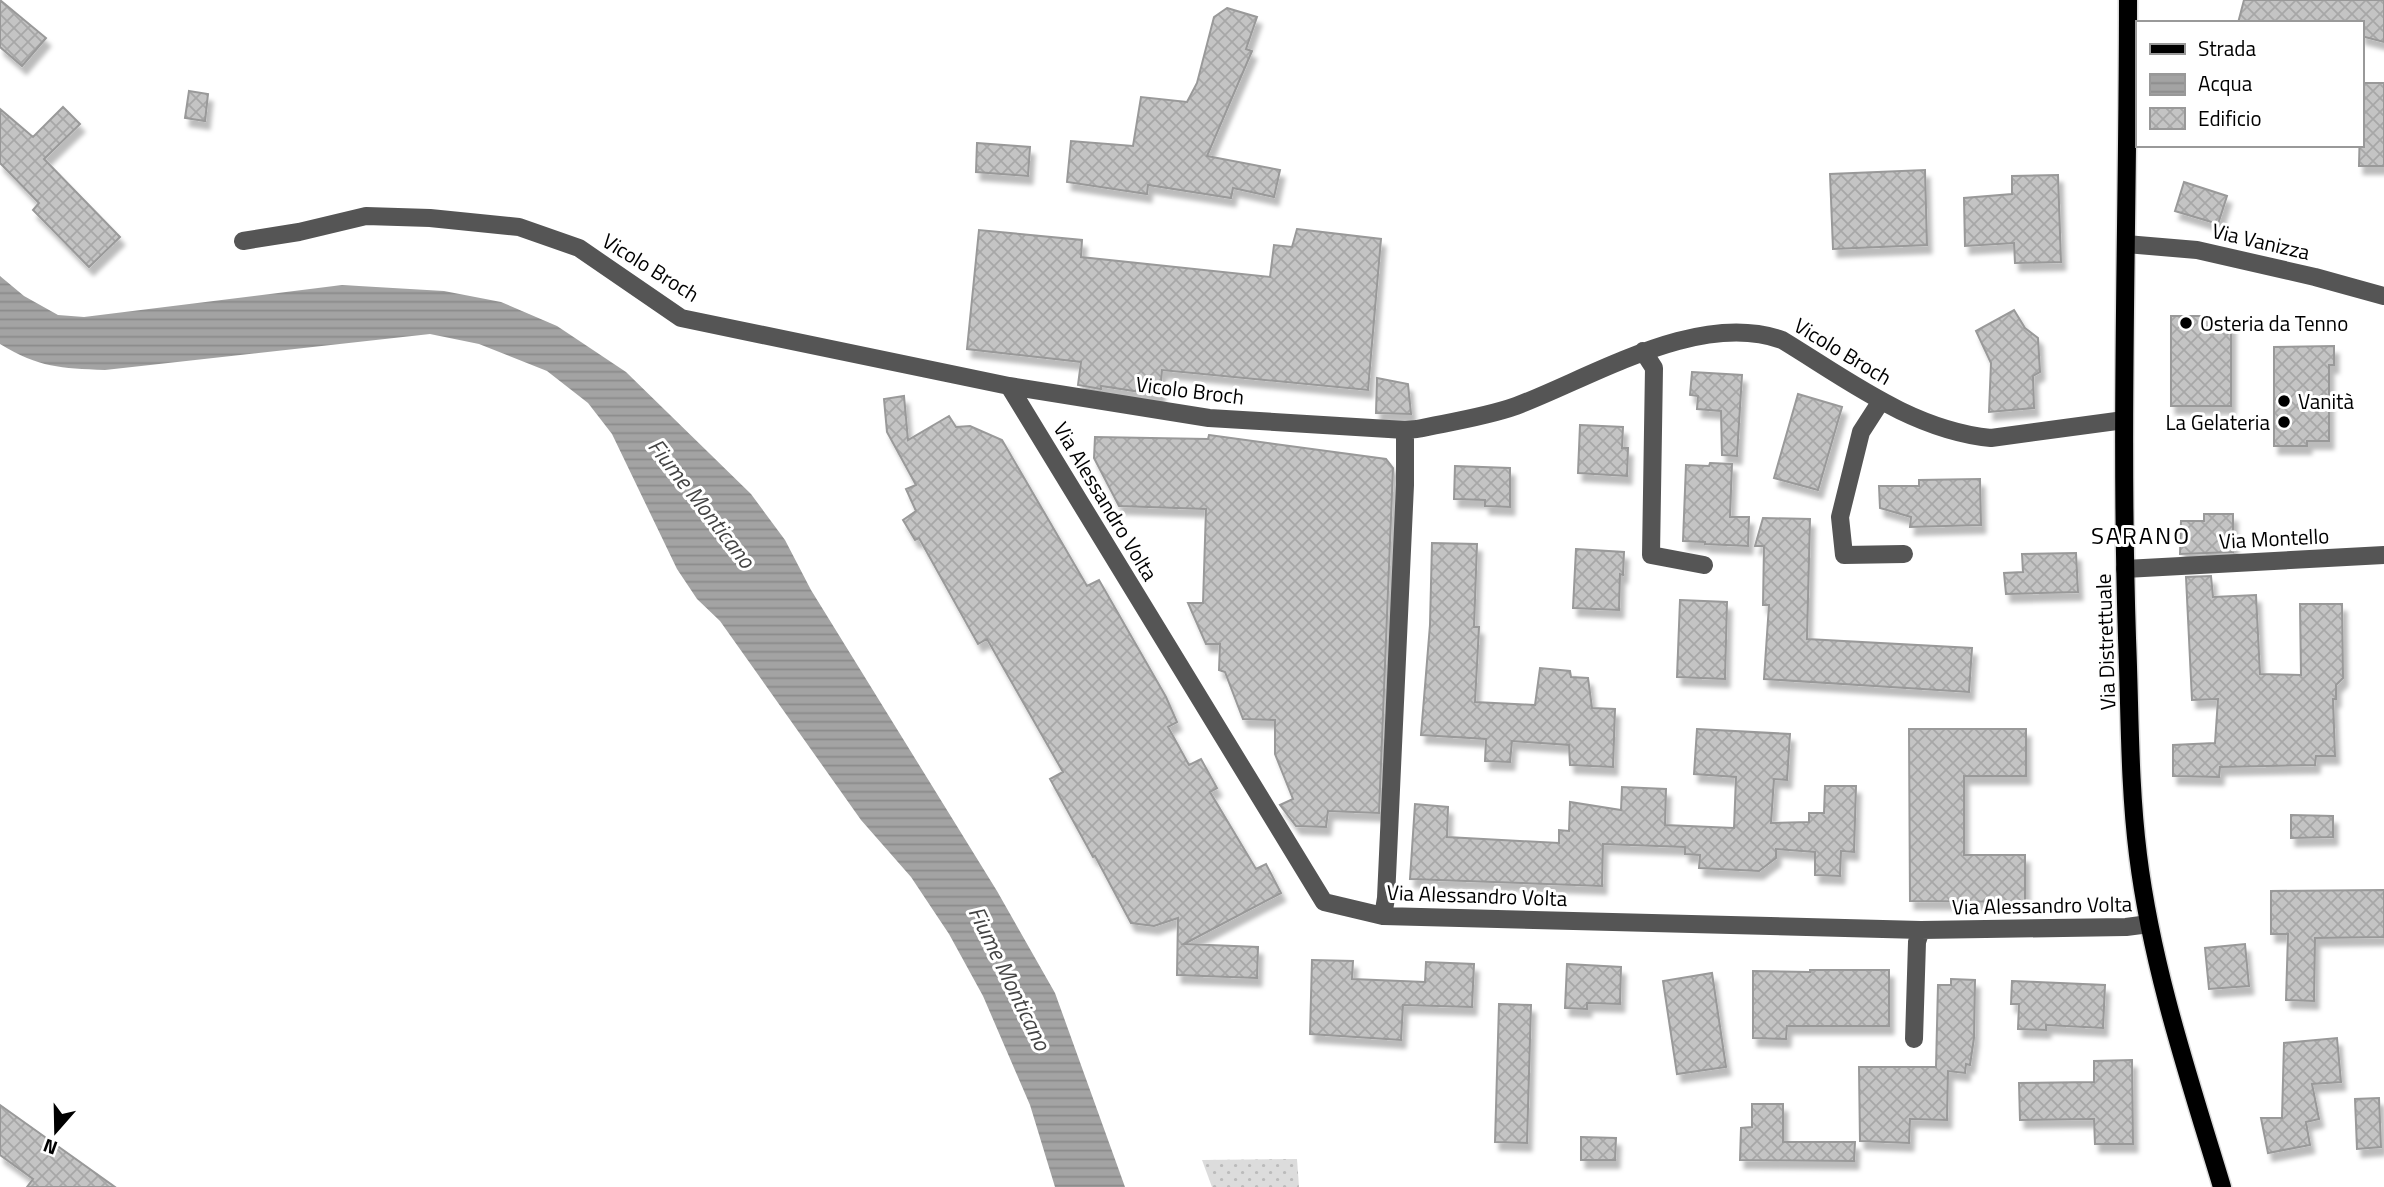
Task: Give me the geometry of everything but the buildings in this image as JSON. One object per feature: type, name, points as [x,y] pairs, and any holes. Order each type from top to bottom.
[{"type":"main road","name":"Via Distrettuale","points":[[2128,0],[2123,420],[2132,783],[2138,854],[2149,924],[2182,1054],[2222,1187]]},
{"type":"street","name":"Vicolo Broch","points":[[243,241],[299,232],[366,216],[430,218],[519,227],[579,248],[681,318],[1009,386],[1209,418],[1405,430],[1494,413],[1643,351],[1718,332],[1741,331],[1763,333],[1782,340],[1881,401],[1950,431],[1991,438],[2123,420]]},
{"type":"street","name":"Via Vanizza","points":[[2126,244],[2197,250],[2315,276],[2384,296]]},
{"type":"street","points":[[1643,351],[1654,368],[1651,555],[1704,565]]},
{"type":"street","name":"Via Alessandro Volta","points":[[1009,386],[1324,902],[1383,916],[1921,930],[2126,927],[2149,924]]},
{"type":"street","points":[[1881,401],[1861,432],[1840,517],[1844,555],[1904,554]]},
{"type":"street","points":[[1383,916],[1386,898],[1405,430]]},
{"type":"street","name":"Via Montello","points":[[2125,569],[2384,555]]},
{"type":"street","points":[[1914,1039],[1917,942],[1921,930]]},
{"type":"shaded area","points":[[1297,1159],[1299,1187],[1212,1187],[1202,1160]]},
{"type":"water","name":"Fiume Monticano","points":[[0,276],[24,296],[58,315],[84,317],[342,285],[444,291],[501,302],[557,326],[626,372],[751,494],[785,540],[811,590],[997,891],[1055,993],[1125,1187],[1055,1187],[1030,1105],[983,996],[949,934],[911,877],[861,820],[720,621],[697,599],[677,569],[612,434],[588,403],[547,371],[479,344],[430,334],[105,370],[51,365],[27,358],[0,344]]},
{"type":"place","name":"Osteria da Tenno","points":[[2186,323]]},
{"type":"place","name":"Vanità","points":[[2284,401]]},
{"type":"place","name":"La Gelateria","points":[[2284,422]]},
{"type":"district","name":"SARANO","points":[[2141,535]]}]
